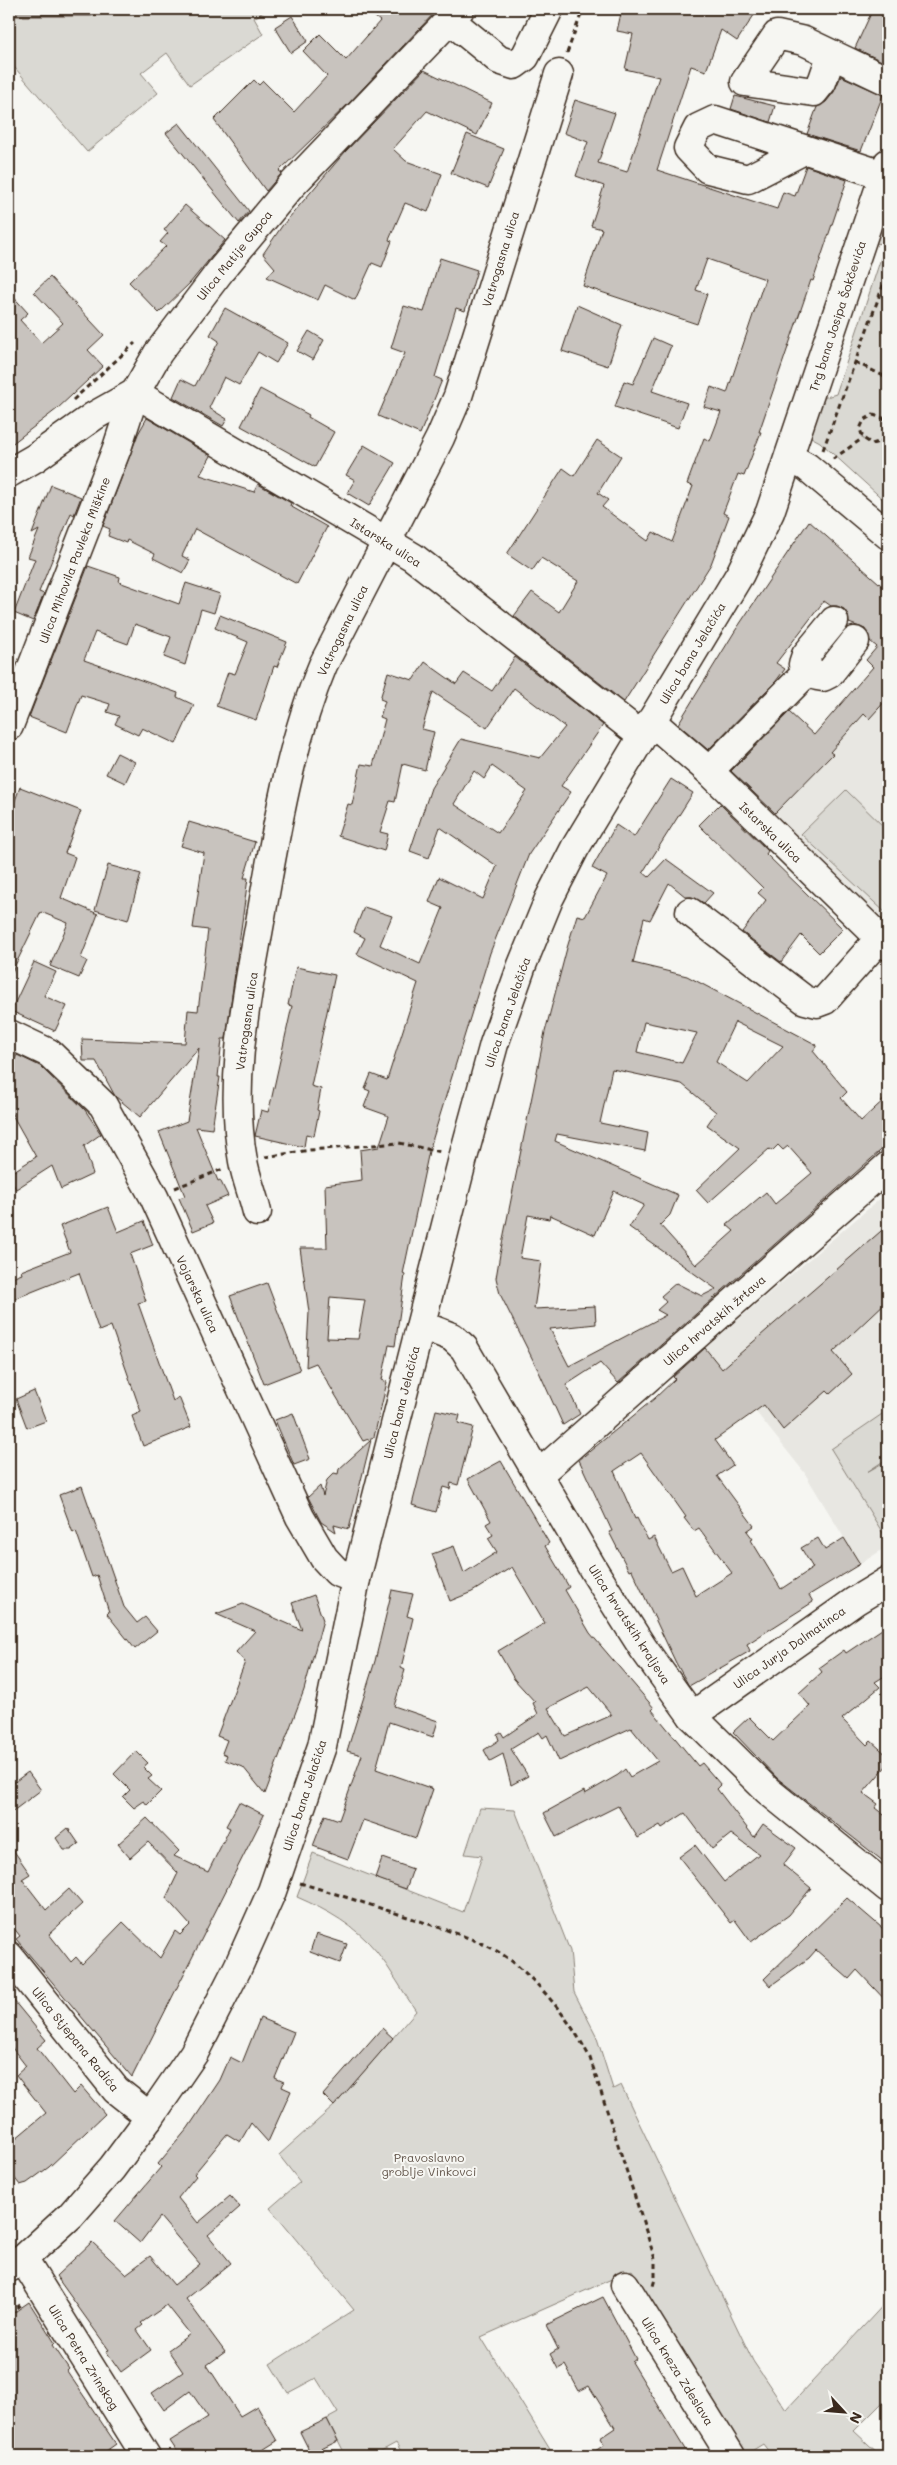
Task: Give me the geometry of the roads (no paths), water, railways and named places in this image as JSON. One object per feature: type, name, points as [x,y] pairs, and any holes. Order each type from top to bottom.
[{"type":"street","points":[[455,14],[499,60],[514,66],[525,57],[549,9]]},
{"type":"street","name":"Ulica Matije Gupca","points":[[9,473],[35,458],[94,416],[135,392],[158,353],[221,270],[291,186],[455,14]]},
{"type":"street","points":[[831,56],[888,81]]},
{"type":"street","name":"Vatrogasna ulica","points":[[258,1212],[243,1161],[239,1111],[239,1059],[275,833],[310,695],[386,541],[440,438],[458,396],[560,74]]},
{"type":"street","points":[[804,150],[886,169]]},
{"type":"street","name":"Trg bana Josipa Šokčevića","points":[[770,512],[886,169]]},
{"type":"street","name":"Istarska ulica","points":[[135,392],[413,557],[646,729],[709,771],[884,942]]},
{"type":"street","name":"Ulica Mihovila Pavleka Miškine","points":[[9,726],[117,448],[135,392]]},
{"type":"street","points":[[789,457],[815,473],[888,535]]},
{"type":"street","name":"Ulica bana Jelačića","points":[[16,2263],[71,2215],[112,2168],[194,2053],[238,1967],[278,1876],[322,1746],[356,1579],[463,1158],[494,1044],[522,966],[549,899],[594,814],[740,574],[770,512]]},
{"type":"street","points":[[834,621],[806,655],[803,664],[808,670],[823,677],[829,674],[855,641]]},
{"type":"street","points":[[709,771],[808,670]]},
{"type":"street","points":[[690,912],[805,1000],[817,1003],[825,1000],[884,942]]},
{"type":"street","name":"Vojarska ulica","points":[[9,1034],[49,1053],[103,1105],[154,1197],[300,1517],[324,1558],[337,1572],[356,1579]]},
{"type":"street","name":"Ulica hrvatskih žrtava","points":[[539,1474],[888,1166]]},
{"type":"street","name":"Ulica hrvatskih kraljeva","points":[[421,1325],[452,1337],[464,1348],[602,1582],[643,1648],[692,1716],[767,1790],[888,1888]]},
{"type":"street","name":"Ulica Jurja Dalmatinca","points":[[692,1716],[855,1601],[888,1581]]},
{"type":"street","name":"Ulica Stjepana Radića","points":[[9,1956],[116,2090],[150,2117]]},
{"type":"street","name":"Ulica Petra Zrinskog","points":[[16,2263],[142,2455]]},
{"type":"street","name":"Ulica kneza Zdeslava","points":[[624,2286],[731,2456]]},
{"type":"park label","name":"Pravoslavno groblje Vinkovci","points":[[429,2164]]}]
